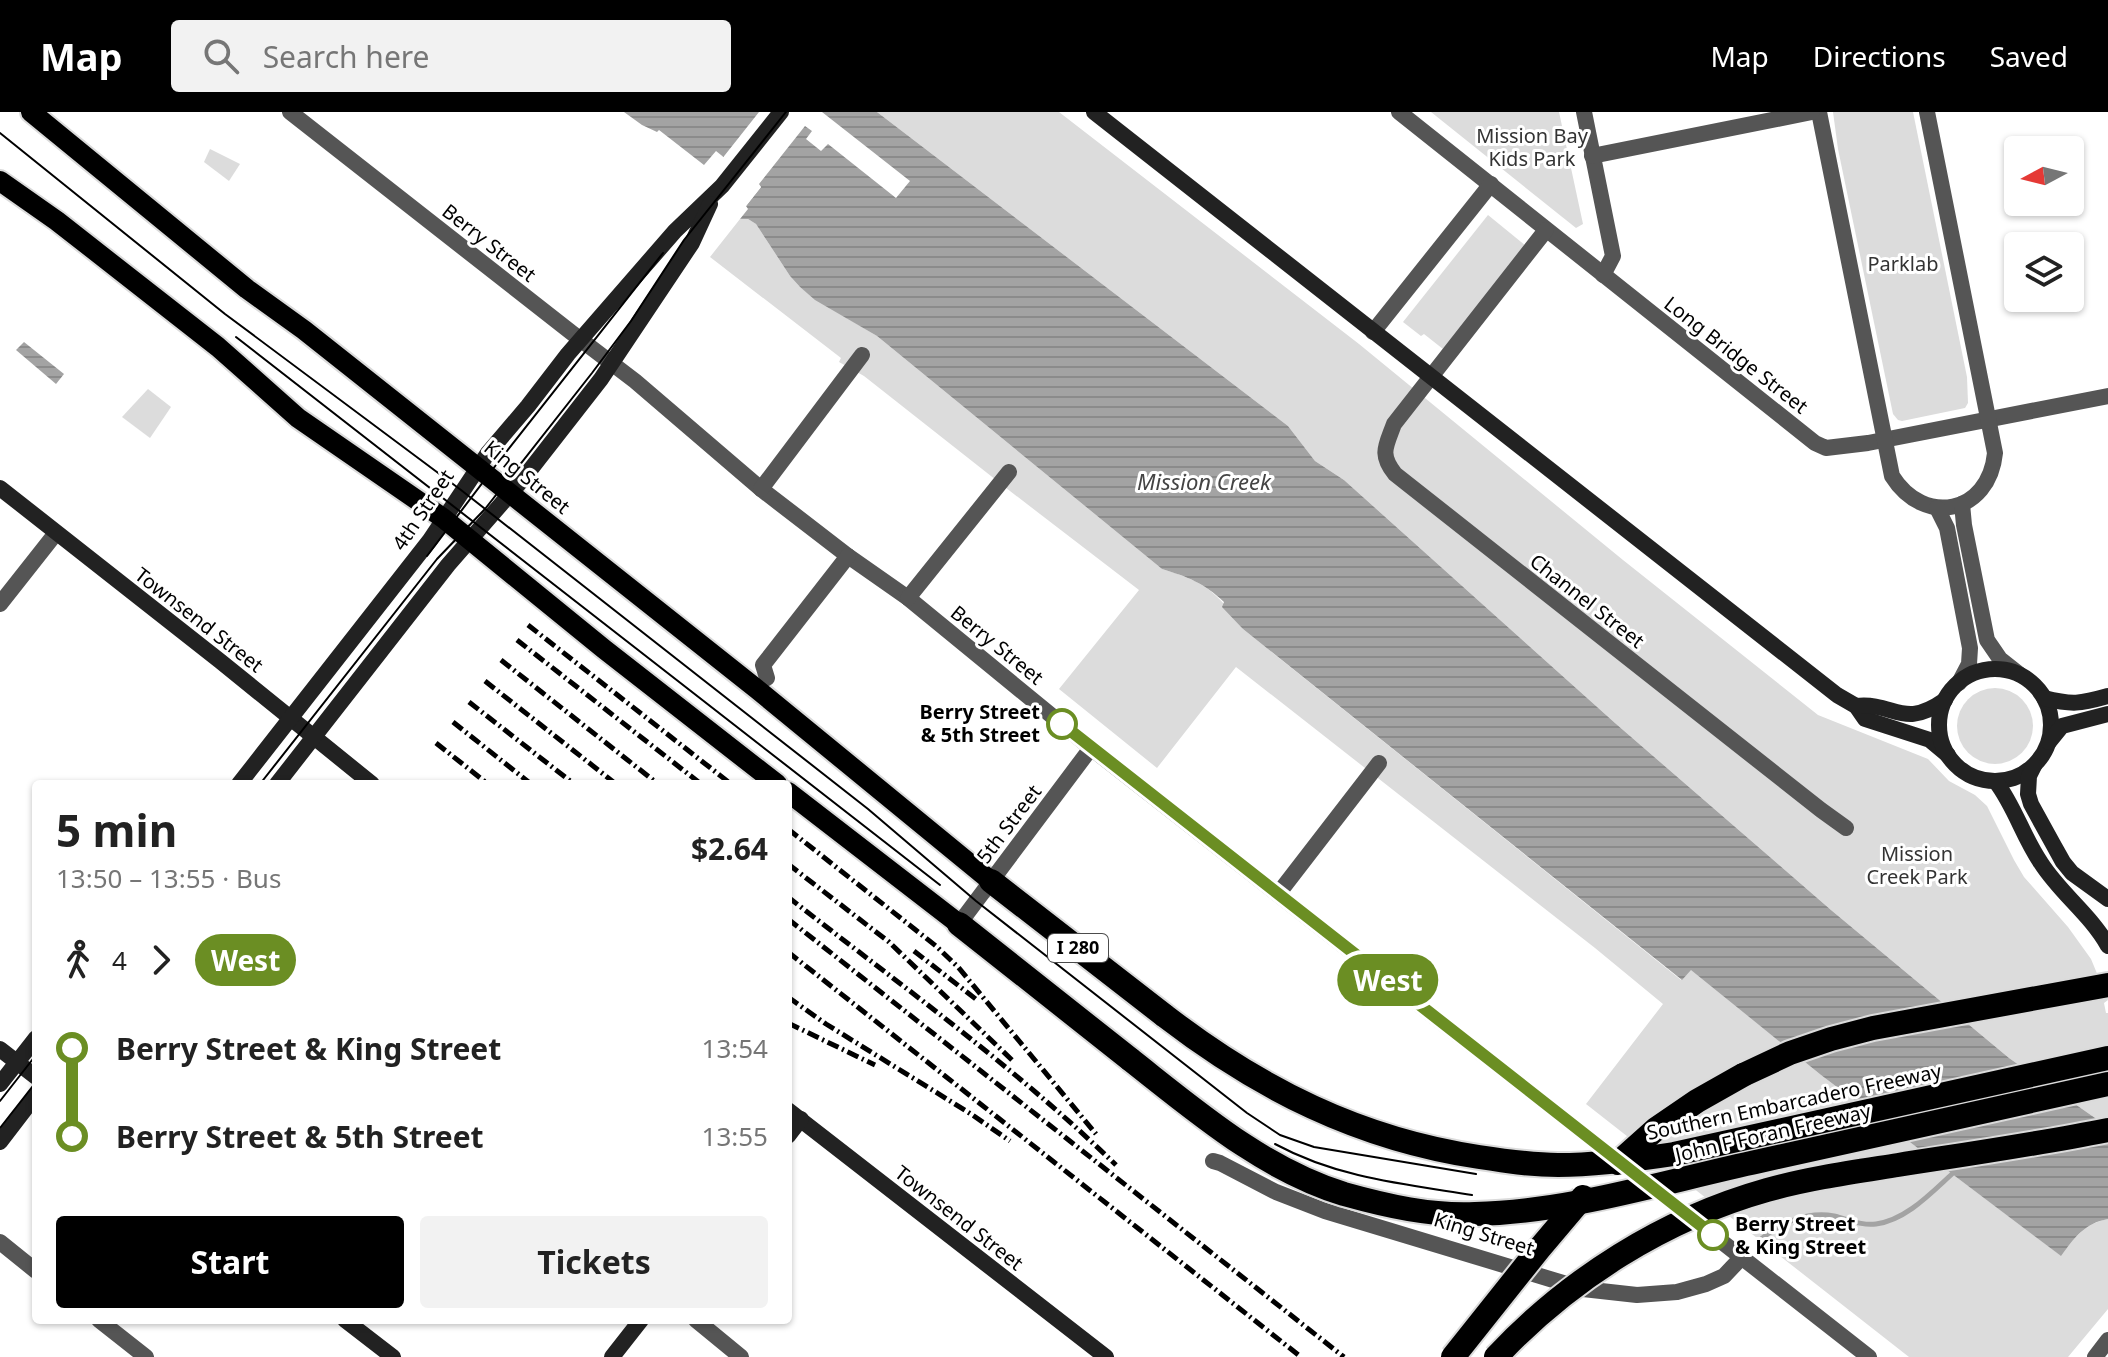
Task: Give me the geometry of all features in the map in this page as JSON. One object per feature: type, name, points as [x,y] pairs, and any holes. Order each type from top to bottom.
[{"type":"highway","name":"Southern Embarcadero Freeway","points":[[991,881],[1165,1016],[1273,1089],[1363,1129],[1460,1154],[1557,1165],[1616,1162],[1674,1154],[2108,1058]]},
{"type":"highway","name":"John F Foran Freeway","points":[[959,924],[1244,1146],[1292,1173],[1342,1193],[1434,1213],[1512,1212],[1598,1197],[2108,1084]]},
{"type":"highway","points":[[1453,1357],[1576,1205],[1656,1129],[1708,1094],[1766,1064],[1831,1039],[1910,1020],[2108,985]]},
{"type":"highway","points":[[1496,1357],[1570,1289],[1610,1262],[1649,1238],[1729,1202],[1807,1180],[2108,1130]]},
{"type":"main road","name":"King Street","points":[[31,112],[247,289],[304,330],[511,493],[991,881]]},
{"type":"main road","points":[[0,181],[57,221],[218,347],[298,418],[443,518],[772,780]]},
{"type":"main road","points":[[792,795],[959,924]]},
{"type":"street","name":"Berry Street","points":[[290,112],[635,381],[761,489],[908,598],[1091,748],[1869,1357]]},
{"type":"street","name":"4th Street","points":[[242,780],[430,540],[477,467],[581,340],[675,231],[718,191],[781,112]]},
{"type":"street","points":[[1094,112],[1837,695],[1856,706],[1865,719],[1930,740],[1973,777],[1996,782],[2016,777],[2034,766]]},
{"type":"street","name":"Long Bridge Street","points":[[1399,112],[1815,443],[1826,448],[1883,440],[2108,396]]},
{"type":"street","points":[[1584,112],[1613,256],[1603,275]]},
{"type":"street","points":[[1592,156],[1812,112]]},
{"type":"street","points":[[1819,112],[1892,476],[1909,498],[1937,508],[1952,507],[1974,497],[1984,487],[1994,466],[1995,453],[1927,112]]},
{"type":"street","points":[[1373,332],[1491,184]]},
{"type":"street","name":"4th Street","points":[[280,780],[448,565],[561,433],[692,243],[718,191]]},
{"type":"street","name":"Channel Street","points":[[1546,230],[1394,424],[1385,454],[1386,462],[1395,474],[1846,828]]},
{"type":"street","points":[[761,489],[862,355]]},
{"type":"street","points":[[908,598],[1009,472]]},
{"type":"street","name":"Townsend Street","points":[[0,488],[367,780]]},
{"type":"street","points":[[1962,504],[1987,640],[2000,659],[2034,684],[2044,698],[2051,720],[2048,743],[2029,776],[2031,804],[2063,862],[2072,873],[2108,899]]},
{"type":"street","points":[[1937,508],[1947,528],[1970,648],[1969,664],[1959,683]]},
{"type":"street","points":[[0,604],[56,533]]},
{"type":"street","points":[[767,678],[763,665],[848,556]]},
{"type":"street","points":[[1856,706],[1871,704],[1897,713],[1913,714],[1933,708],[1965,678],[1983,670],[2001,669],[2019,674]]},
{"type":"street","points":[[2044,698],[2069,704],[2108,696]]},
{"type":"street","points":[[1945,700],[1939,722],[1948,755]]},
{"type":"street","points":[[2048,743],[2062,726],[2108,714]]},
{"type":"street","name":"5th Street","points":[[959,924],[1091,748]]},
{"type":"street","points":[[1278,894],[1379,763]]},
{"type":"street","points":[[1996,782],[2008,797],[2039,861],[2108,946]]},
{"type":"street","points":[[0,1084],[32,1043]]},
{"type":"street","points":[[0,1049],[32,1074]]},
{"type":"street","points":[[0,1142],[32,1100]]},
{"type":"street","name":"Townsend Street","points":[[794,1114],[1106,1357]]},
{"type":"street","name":"King Street","points":[[1213,1161],[1276,1192],[1325,1211],[1583,1289],[1620,1294],[1656,1294],[1691,1289],[1724,1276],[1742,1257]]},
{"type":"street","points":[[0,1242],[32,1268]]},
{"type":"street","points":[[104,1324],[146,1357]]},
{"type":"street","points":[[350,1324],[393,1357]]},
{"type":"street","points":[[612,1357],[638,1324]]},
{"type":"street","points":[[701,1324],[741,1357]]},
{"type":"street","points":[[2095,1357],[2108,1340]]},
{"type":"green space","name":"Mission Creek Park","points":[[877,112],[1059,112],[1359,344],[1818,715],[1928,759],[1949,781],[1975,795],[1987,806],[2024,877],[2068,927],[2091,959],[2108,1000],[2104,1003],[2108,1013],[2108,1127],[2009,1058],[1831,910],[1615,723],[1344,480],[1315,461],[1288,426]]},
{"type":"green space","name":"Mission Bay Kids Park","points":[[1431,112],[1559,112],[1583,224],[1576,228]]},
{"type":"green space","name":"Parklab","points":[[1833,112],[1913,112],[1967,377],[1968,403],[1965,408],[1902,421],[1893,414]]},
{"type":"green space","points":[[210,149],[240,164],[229,181],[204,162]]},
{"type":"green space","points":[[1488,215],[1526,246],[1443,349],[1403,322]]},
{"type":"green space","points":[[740,219],[756,224],[800,287],[877,336],[1162,569],[1200,584],[1218,597],[1243,629],[1681,980],[1691,969],[1821,1075],[2060,1255],[2086,1228],[2108,1219],[2108,1309],[2068,1357],[1909,1357],[1586,1104],[1663,1004],[1595,948],[1236,667],[1157,768],[1059,689],[1139,590],[864,376],[839,362],[841,358],[710,257]]},
{"type":"green space","points":[[148,389],[171,407],[150,438],[122,417]]},
{"type":"green space","points":[[1988,688],[2002,688],[2016,694],[2027,705],[2033,726],[2030,741],[2022,753],[2002,764],[1988,764],[1974,758],[1963,747],[1957,733],[1957,719],[1963,705],[1974,694]]},
{"type":"water","name":"Mission Creek","points":[[624,112],[877,112],[1288,426],[1315,461],[1344,480],[1615,723],[1831,910],[2009,1058],[2108,1127],[2108,1219],[2086,1228],[2061,1256],[1821,1075],[1691,970],[1682,980],[1243,629],[1222,607],[1224,602],[1217,595],[1195,581],[1162,569],[877,336],[815,300],[790,276],[756,224],[740,219],[761,187],[716,151],[704,165],[659,130],[657,132],[642,125]]},
{"type":"water","points":[[24,342],[64,374],[56,384],[16,350]]},
{"type":"pier","points":[[759,112],[822,112],[910,181],[896,198],[828,144],[821,151],[806,139],[812,131],[805,126],[759,184],[761,187],[746,206],[743,204],[756,188],[721,160]]},
{"type":"waterway","points":[[1760,1240],[1776,1228],[1814,1215],[1834,1216],[1865,1224],[1887,1221],[1917,1205],[1952,1174]]},
{"type":"tram line","points":[[263,780],[437,559],[485,509],[592,373],[631,321],[684,240],[786,112]]},
{"type":"tram line","points":[[0,133],[225,314],[461,490],[868,809],[976,901],[1247,1113],[1280,1135],[1314,1147],[1476,1174]]},
{"type":"tram line","points":[[427,556],[663,253]]},
{"type":"tram line","points":[[236,337],[940,885]]},
{"type":"tram line","points":[[0,1101],[32,1060]]},
{"type":"tram line","points":[[0,1128],[32,1087]]},
{"type":"tram line","points":[[1275,1144],[1299,1156],[1347,1172],[1472,1195]]},
{"type":"railway","points":[[528,625],[726,780]]},
{"type":"railway","points":[[517,640],[696,780]]},
{"type":"railway","points":[[501,660],[653,780]]},
{"type":"railway","points":[[485,681],[611,780]]},
{"type":"railway","points":[[469,702],[569,780]]},
{"type":"railway","points":[[453,722],[526,780]]},
{"type":"railway","points":[[436,743],[483,780]]},
{"type":"railway","points":[[792,832],[936,946],[958,967],[1096,1134]]},
{"type":"railway","points":[[792,867],[889,942],[1013,1061]]},
{"type":"railway","points":[[792,900],[997,1060],[1116,1165]]},
{"type":"railway","points":[[792,922],[1344,1357]]},
{"type":"railway","points":[[914,951],[977,1000]]},
{"type":"railway","points":[[792,955],[1301,1357]]},
{"type":"railway","points":[[792,1000],[1010,1141]]},
{"type":"railway","points":[[792,1025],[875,1065]]},
{"type":"bus line","name":"West","points":[[1062,724],[1713,1235]]},
{"type":"place","name":"Berry Street & 5th Street","points":[[1062,724]]},
{"type":"place","name":"Berry Street & King Street","points":[[1713,1235]]}]
